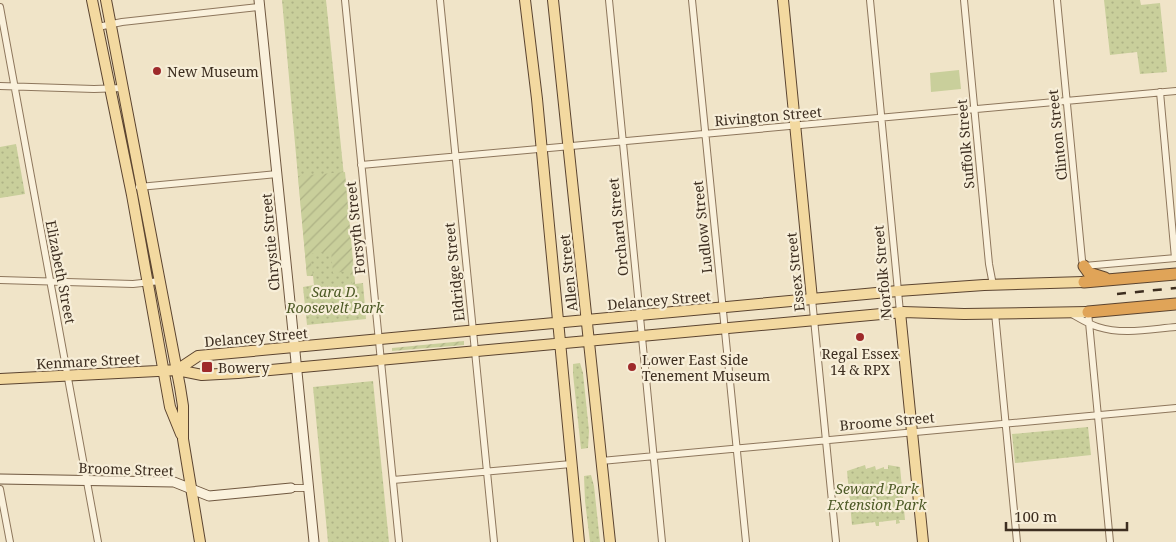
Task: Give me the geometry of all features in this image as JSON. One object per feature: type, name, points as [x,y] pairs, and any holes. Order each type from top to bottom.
[{"type":"highway","points":[[1084,266],[1089,273],[1109,280]]},
{"type":"highway","points":[[1084,282],[1176,274]]},
{"type":"highway","points":[[1089,318],[1176,304]]},
{"type":"main road","points":[[92,0],[130,188],[170,407],[183,439]]},
{"type":"main road","points":[[106,0],[177,370],[183,406],[183,439],[200,542]]},
{"type":"main road","name":"Allen Street","points":[[525,0],[542,149],[579,542]]},
{"type":"main road","name":"Allen Street","points":[[553,0],[610,542]]},
{"type":"main road","name":"Essex Street","points":[[783,0],[812,299]]},
{"type":"main road","name":"Chrystie Street","points":[[259,4],[314,542]]},
{"type":"main road","name":"Delancey Street","points":[[177,370],[198,356],[898,291],[1084,282]]},
{"type":"main road","points":[[177,370],[202,375],[296,368],[900,312],[1069,313],[1089,318]]},
{"type":"main road","name":"Norfolk Street","points":[[900,312],[923,542]]},
{"type":"main road","name":"Kenmare Street","points":[[0,379],[177,370]]},
{"type":"main road","name":"Broome Street","points":[[0,479],[174,482],[209,496],[291,488]]},
{"type":"street","name":"Forsyth Street","points":[[345,0],[399,542]]},
{"type":"street","name":"Eldridge Street","points":[[440,0],[494,542]]},
{"type":"street","name":"Orchard Street","points":[[609,0],[662,542]]},
{"type":"street","name":"Ludlow Street","points":[[692,0],[746,542]]},
{"type":"street","name":"Norfolk Street","points":[[870,0],[900,312]]},
{"type":"street","name":"Suffolk Street","points":[[964,0],[989,264],[993,285]]},
{"type":"street","name":"Clinton Street","points":[[1057,0],[1084,266]]},
{"type":"street","points":[[98,27],[259,4]]},
{"type":"street","name":"Elizabeth Street","points":[[0,7],[98,542]]},
{"type":"street","points":[[0,86],[123,88]]},
{"type":"street","name":"Rivington Street","points":[[361,165],[1176,91]]},
{"type":"street","points":[[1084,266],[1176,258],[1160,92]]},
{"type":"street","points":[[130,188],[277,174]]},
{"type":"street","points":[[0,280],[129,284],[160,281]]},
{"type":"street","name":"Essex Street","points":[[812,299],[836,542]]},
{"type":"street","points":[[994,313],[1017,542]]},
{"type":"street","points":[[1089,318],[1116,331],[1176,327]]},
{"type":"street","points":[[1089,318],[1110,542]]},
{"type":"street","name":"Broome Street","points":[[601,461],[1176,408]]},
{"type":"street","points":[[393,480],[572,464]]},
{"type":"street","points":[[0,488],[10,542]]},
{"type":"street","name":"Broome Street","points":[[291,488],[308,488]]},
{"type":"green space","name":"Sara D. Roosevelt Park","points":[[282,0],[326,0],[355,284],[363,283],[366,319],[307,325],[303,287],[314,285],[313,276],[307,276]]},
{"type":"green space","points":[[1104,0],[1140,0],[1141,5],[1160,3],[1167,72],[1140,74],[1137,52],[1110,55]]},
{"type":"green space","points":[[959,70],[961,89],[931,92],[930,73]]},
{"type":"green space","points":[[16,144],[25,194],[0,198],[0,147]]},
{"type":"green space","points":[[345,172],[355,284],[352,284],[350,271],[333,273],[331,251],[310,254],[313,276],[307,276],[298,176]]},
{"type":"green space","points":[[464,341],[464,345],[392,351],[392,348]]},
{"type":"green space","points":[[580,363],[583,373],[589,431],[588,448],[581,449],[573,374],[573,364]]},
{"type":"green space","points":[[373,381],[389,542],[328,542],[313,387]]},
{"type":"green space","points":[[1088,427],[1091,455],[1015,463],[1012,434]]},
{"type":"green space","name":"Seward Park Extension Park","points":[[865,465],[866,469],[875,466],[876,470],[884,467],[884,469],[888,469],[888,465],[900,467],[905,520],[899,520],[900,523],[896,524],[896,520],[879,522],[879,526],[876,526],[875,522],[852,525],[847,471]]},
{"type":"green space","points":[[591,475],[594,486],[600,542],[590,542],[584,476]]},
{"type":"railway","points":[[1117,294],[1176,288]]},
{"type":"place","name":"New Museum","points":[[157,71]]},
{"type":"place","name":"Regal Essex 14 & RPX","points":[[860,337]]},
{"type":"place","name":"Bowery","points":[[207,367]]},
{"type":"place","name":"Lower East Side Tenement Museum","points":[[632,367]]}]
